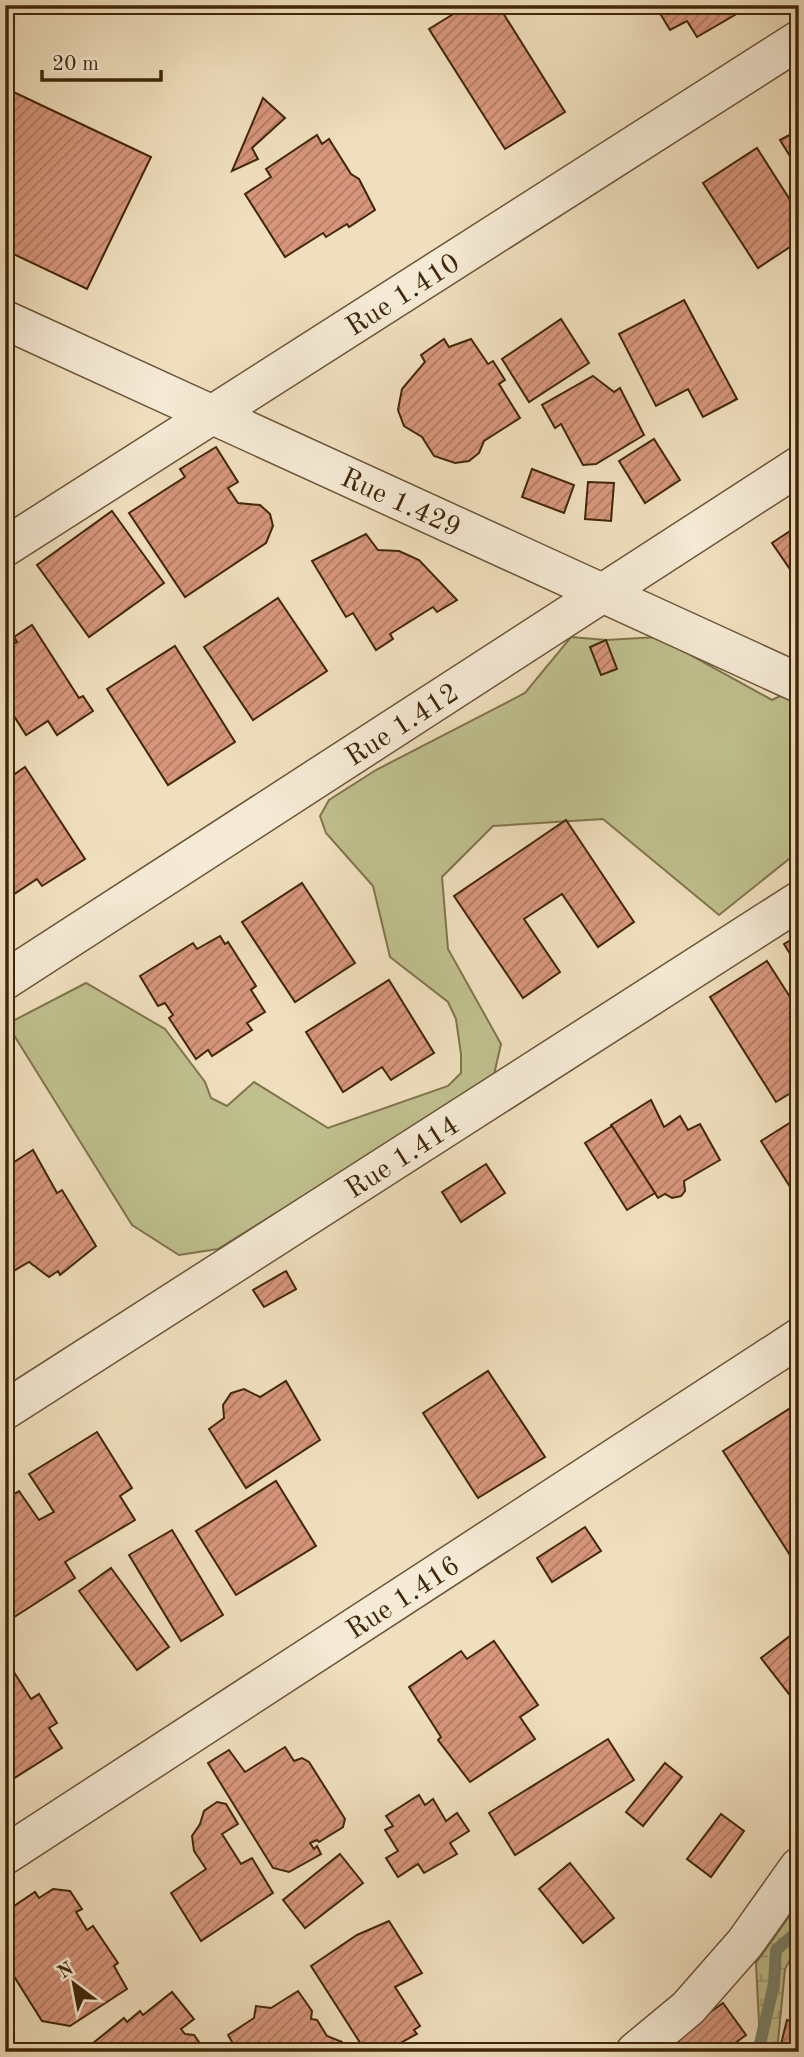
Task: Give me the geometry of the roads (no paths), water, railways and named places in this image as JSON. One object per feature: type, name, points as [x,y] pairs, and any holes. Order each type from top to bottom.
[{"type":"street","name":"Rue 1.410","points":[[5,547],[799,40]]},
{"type":"street","name":"Rue 1.429","points":[[5,320],[799,683]]},
{"type":"street","name":"Rue 1.412","points":[[5,980],[799,466]]},
{"type":"street","name":"Rue 1.414","points":[[5,1410],[799,901]]},
{"type":"street","name":"Rue 1.416","points":[[5,1855],[799,1338]]},
{"type":"street","points":[[635,2052],[688,2008],[745,1943],[799,1867]]},
{"type":"waterway","points":[[758,2052],[774,1984],[776,1950],[799,1930]]}]
